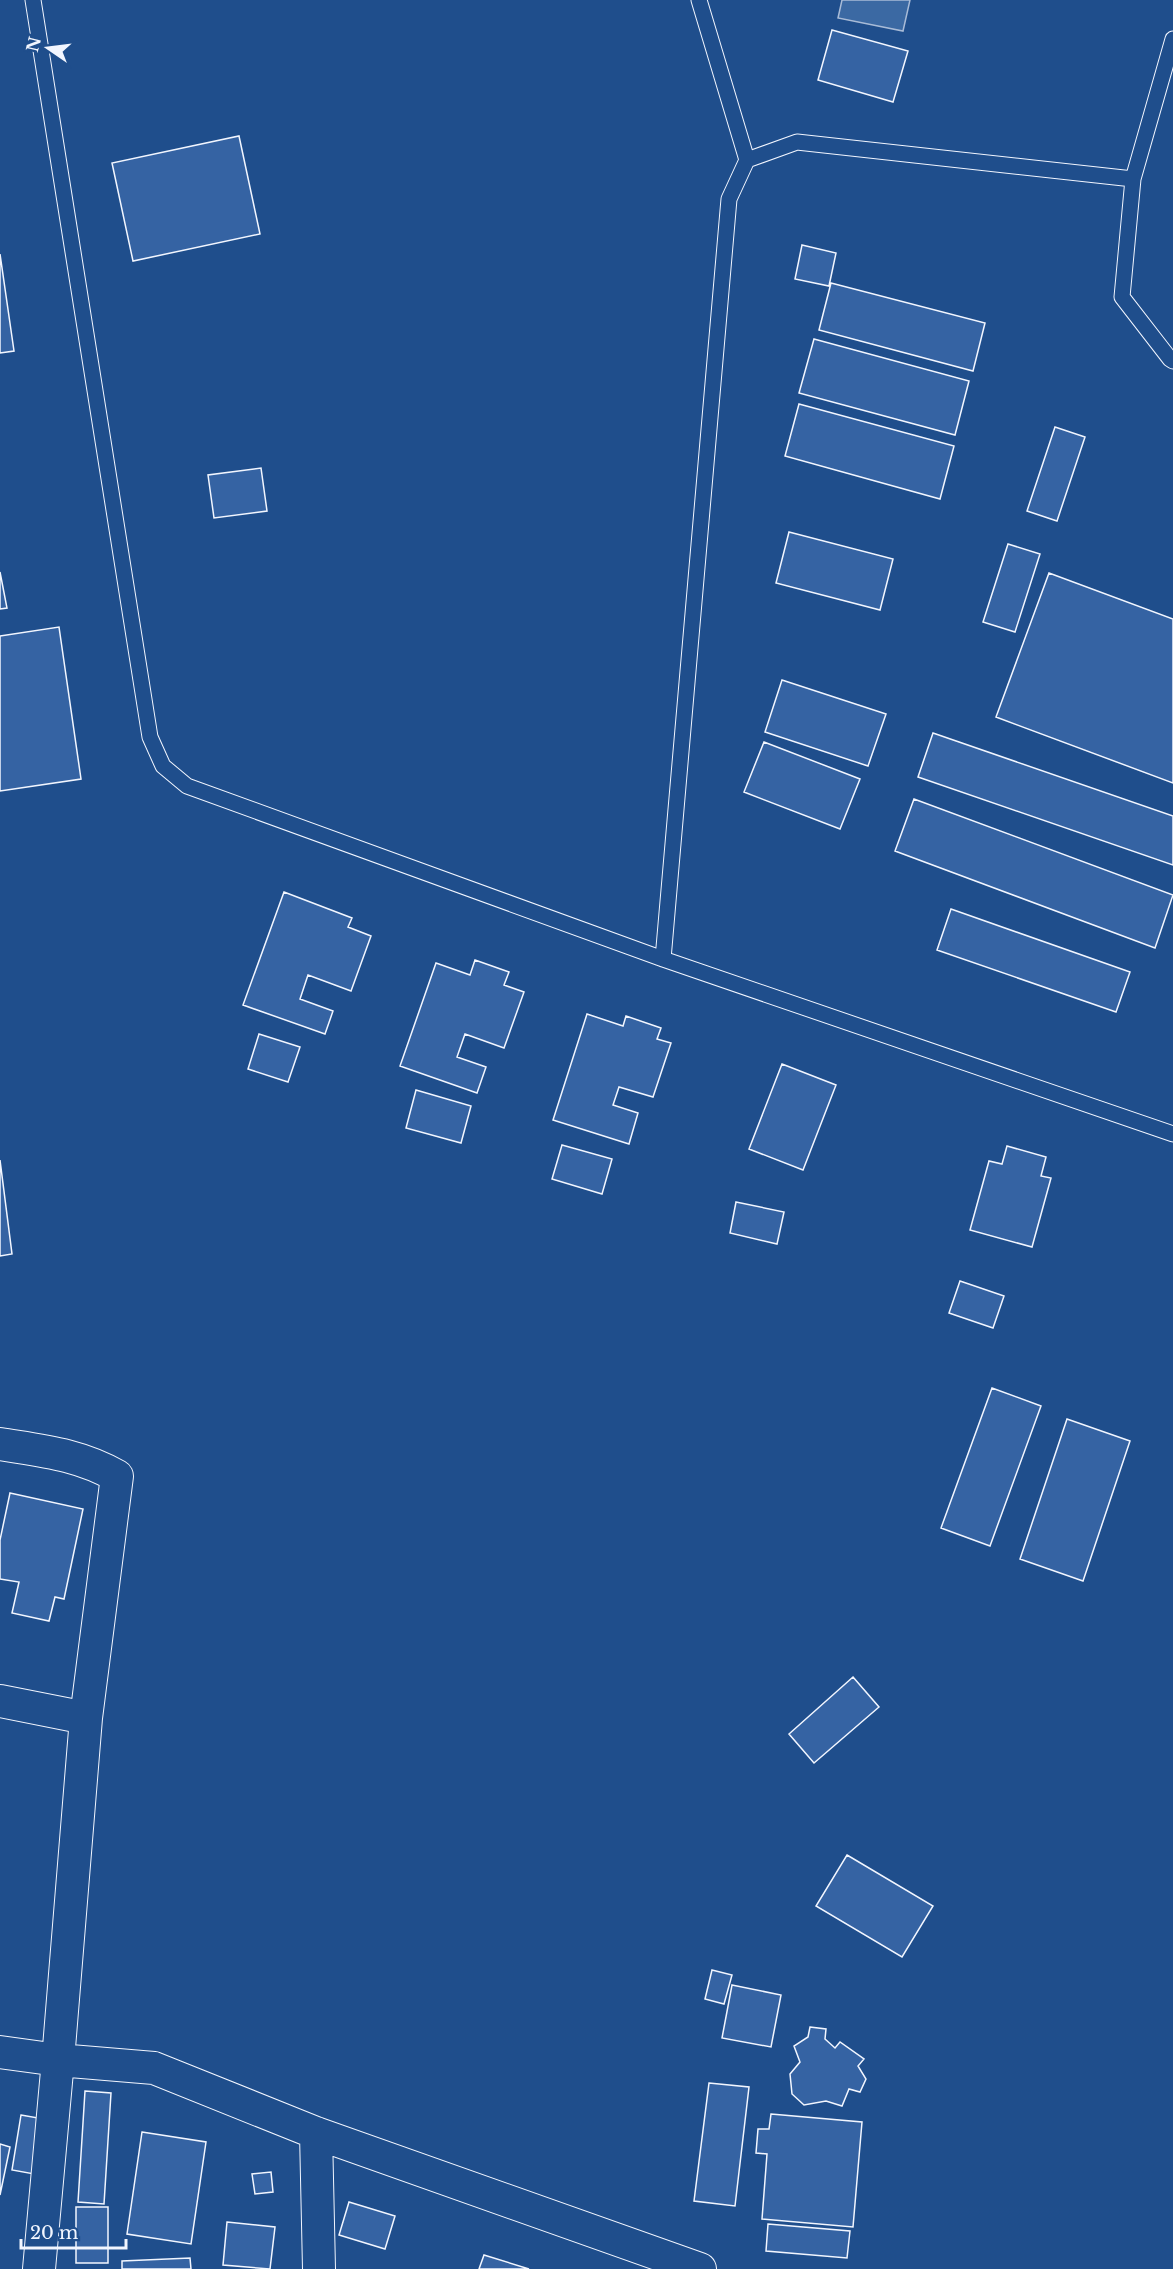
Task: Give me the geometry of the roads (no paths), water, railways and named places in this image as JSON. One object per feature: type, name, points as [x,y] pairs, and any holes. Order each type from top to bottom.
[{"type":"street","points":[[0,1444],[66,1454],[95,1464],[117,1476],[86,1718],[39,2269]]},
{"type":"street","points":[[0,1701],[86,1718]]},
{"type":"street","points":[[0,2052],[58,2060],[154,2068],[316,2133],[700,2269]]},
{"type":"street","points":[[316,2133],[319,2269]]},
{"type":"lane","points":[[33,0],[150,737],[163,766],[187,786],[663,959],[1173,1134]]},
{"type":"lane","points":[[663,959],[729,200],[747,160],[699,0]]},
{"type":"lane","points":[[1173,39],[1133,179],[1122,297],[1173,361]]},
{"type":"lane","points":[[747,160],[797,142],[1133,179]]},
{"type":"water","points":[[842,0],[910,0],[903,31],[838,18]]}]
